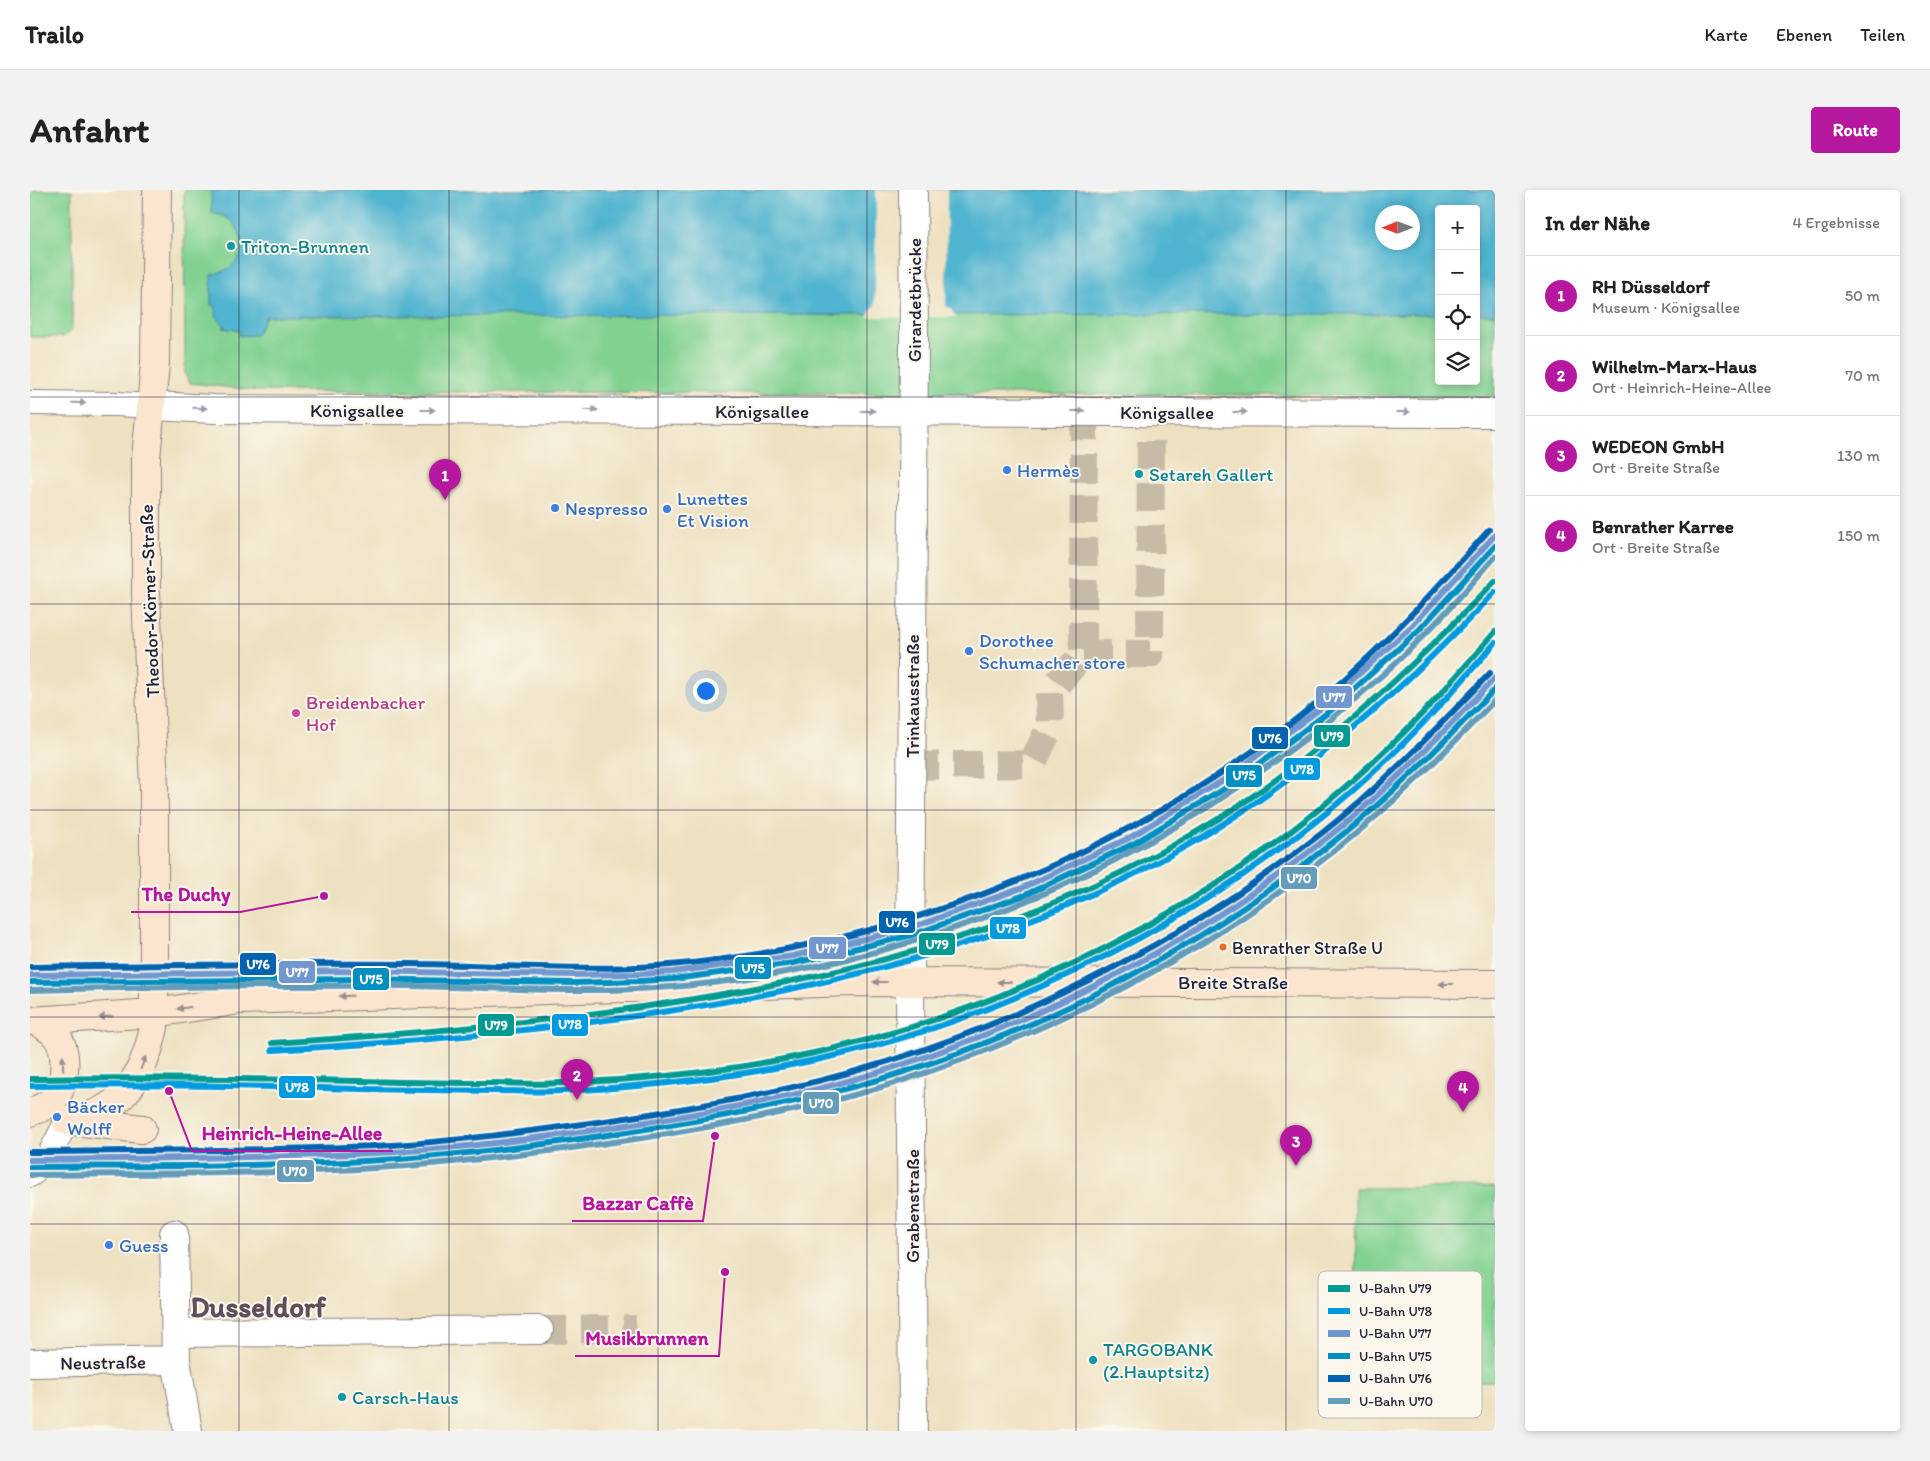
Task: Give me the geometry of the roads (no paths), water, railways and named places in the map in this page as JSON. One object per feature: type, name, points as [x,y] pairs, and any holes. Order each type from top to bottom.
[{"type":"main road","name":"Theodor-Körner-Straße","points":[[67,1121],[94,1114],[129,1090],[138,1075],[150,1045],[155,1013],[154,787],[146,593],[146,458],[155,364],[157,190]]},
{"type":"main road","name":"Breite Straße","points":[[33,1021],[155,1013],[226,1002],[279,998],[577,989],[910,982],[1495,984]]},
{"type":"main road","points":[[30,1112],[45,1106],[56,1097],[62,1084],[63,1075],[62,1047],[58,1038],[44,1025],[33,1021]]},
{"type":"main road","points":[[30,1121],[67,1121],[142,1129]]},
{"type":"street","name":"Girardetbrücke","points":[[913,190],[914,411]]},
{"type":"street","name":"Königsallee","points":[[152,406],[234,409],[1495,413]]},
{"type":"street","name":"Trinkausstraße","points":[[910,982],[914,411]]},
{"type":"street","name":"Grabenstraße","points":[[910,982],[913,1431]]},
{"type":"street","points":[[174,1234],[176,1360],[188,1431]]},
{"type":"street","points":[[176,1333],[539,1330]]},
{"type":"street","name":"Neustraße","points":[[30,1363],[176,1360]]},
{"type":"lane","name":"Königsallee","points":[[30,403],[152,406]]},
{"type":"lane","points":[[30,1176],[44,1165],[67,1121]]},
{"type":"water","points":[[211,190],[1495,190],[1495,314],[1480,314],[1480,205],[1435,205],[1435,314],[266,316],[256,335],[239,336],[240,331],[223,328],[225,326],[215,313],[215,306],[211,305],[211,275],[233,265],[241,253],[240,235],[234,224],[224,217],[212,213]]},
{"type":"tunnel","points":[[911,766],[1032,764],[1050,727],[1049,693],[1083,654],[1084,411]]},
{"type":"tunnel","points":[[1083,654],[1150,654],[1151,412]]},
{"type":"tunnel","points":[[539,1330],[636,1329]]},
{"type":"metro line","name":"U76","points":[[30,967],[218,964],[439,964],[604,968],[670,965],[759,954],[846,936],[932,912],[1015,882],[1096,845],[1174,803],[1248,754],[1320,700],[1365,660],[1429,596],[1489,530]]},
{"type":"metro line","name":"U77","points":[[30,975],[361,971],[574,975],[640,974],[673,972],[793,956],[910,928],[1022,888],[1129,838],[1230,776],[1325,705],[1414,624],[1495,535]]},
{"type":"metro line","name":"U75","points":[[30,982],[361,979],[574,983],[640,981],[674,979],[794,963],[912,935],[1025,895],[1133,844],[1234,783],[1330,711],[1419,630],[1495,546]]},
{"type":"metro line","name":"U70","points":[[30,990],[313,986],[572,990],[638,989],[754,977],[836,962],[916,940],[994,914],[1071,881],[1145,844],[1216,801],[1285,754],[1330,720],[1370,686],[1434,625],[1495,557]]},
{"type":"metro line","name":"U79","points":[[272,1043],[513,1023],[608,1012],[731,993],[876,961],[947,941],[1017,917],[1085,889],[1152,857],[1218,819],[1256,794],[1293,767],[1364,709],[1431,646],[1495,581]]},
{"type":"metro line","name":"U78","points":[[272,1050],[369,1044],[513,1031],[608,1020],[730,1001],[878,969],[950,948],[1020,924],[1090,895],[1157,862],[1223,824],[1261,799],[1332,745],[1400,687],[1495,592]]},
{"type":"metro line","name":"U79","points":[[30,1079],[112,1078],[552,1084],[679,1075],[718,1070],[795,1057],[871,1039],[939,1018],[1007,993],[1074,963],[1139,930],[1202,893],[1262,852],[1320,808],[1374,761],[1421,714],[1495,632]]},
{"type":"metro line","name":"U78","points":[[30,1086],[112,1085],[561,1091],[639,1086],[717,1077],[794,1065],[870,1047],[939,1026],[1007,1001],[1075,971],[1142,937],[1206,899],[1267,858],[1326,813],[1380,766],[1439,706],[1495,643]]},
{"type":"metro line","name":"U76","points":[[30,1152],[331,1148],[463,1139],[612,1120],[716,1103],[819,1081],[886,1062],[1002,1020],[1059,995],[1168,937],[1221,904],[1272,870],[1345,815],[1409,756],[1490,673]]},
{"type":"metro line","name":"U77","points":[[30,1160],[289,1156],[375,1153],[465,1146],[649,1122],[718,1110],[822,1088],[889,1069],[948,1049],[1063,1001],[1173,943],[1226,911],[1327,838],[1372,801],[1495,678]]},
{"type":"metro line","name":"U75","points":[[30,1167],[215,1166],[307,1163],[399,1159],[480,1152],[648,1129],[717,1117],[786,1103],[888,1077],[948,1057],[1065,1009],[1177,950],[1230,917],[1282,881],[1375,807],[1416,769],[1495,689]]},
{"type":"metro line","name":"U70","points":[[30,1175],[312,1171],[406,1166],[470,1160],[534,1153],[720,1125],[808,1107],[895,1083],[1013,1040],[1070,1014],[1127,986],[1236,922],[1288,886],[1359,831],[1419,777],[1495,700]]},
{"type":"place","name":"Triton-Brunnen","points":[[231,246]]},
{"type":"place","name":"Hermès","points":[[1007,470]]},
{"type":"place","name":"Setareh Gallert","points":[[1139,474]]},
{"type":"place","name":"RH Düsseldorf","points":[[445,500]]},
{"type":"place","name":"Nespresso","points":[[555,508]]},
{"type":"place","name":"Lunettes Et Vision","points":[[667,509]]},
{"type":"place","name":"Dorothee Schumacher store","points":[[969,651]]},
{"type":"place","name":"Breidenbacher Hof","points":[[296,713]]},
{"type":"place","name":"The Duchy","points":[[324,896]]},
{"type":"place","name":"Benrather Straße U","points":[[1223,947]]},
{"type":"place","name":"Heinrich-Heine-Allee","points":[[169,1091]]},
{"type":"place","name":"Wilhelm-Marx-Haus","points":[[577,1100]]},
{"type":"place","name":"Benrather Karree","points":[[1463,1112]]},
{"type":"place","name":"Bäcker Wolff","points":[[57,1117]]},
{"type":"place","name":"Bazzar Caffè","points":[[715,1136]]},
{"type":"place","name":"WEDEON GmbH","points":[[1296,1166]]},
{"type":"place","name":"Guess","points":[[109,1245]]},
{"type":"place","name":"Musikbrunnen","points":[[725,1272]]},
{"type":"place","name":"TARGOBANK (2.Hauptsitz)","points":[[1093,1360]]},
{"type":"place","name":"Carsch-Haus","points":[[342,1397]]},
{"type":"district","name":"Dusseldorf","points":[[258,1307]]}]
